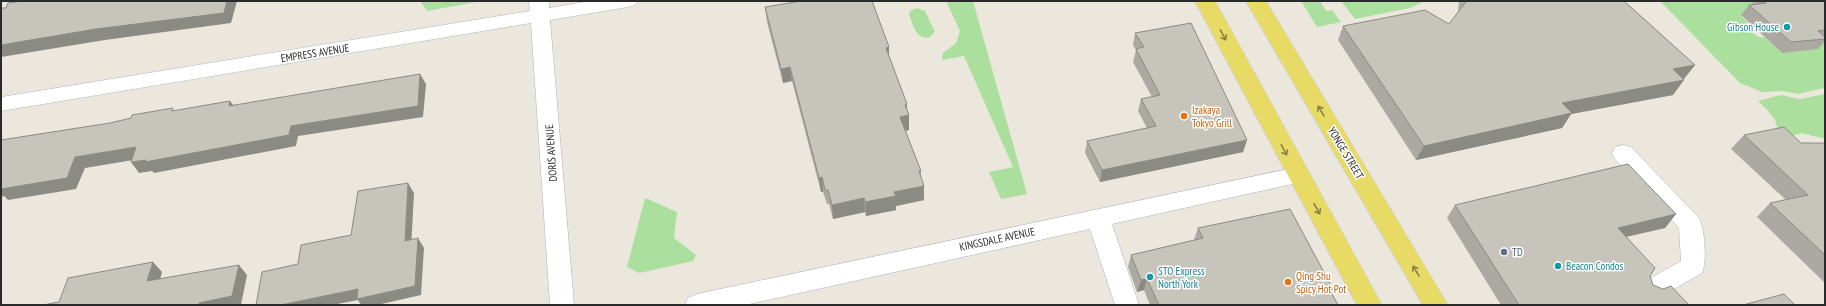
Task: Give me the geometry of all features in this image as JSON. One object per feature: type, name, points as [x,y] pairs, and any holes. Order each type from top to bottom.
[{"type":"main road","points":[[1205,1],[1298,175],[1370,305]]},
{"type":"main road","name":"YONGE STREET","points":[[1256,1],[1436,305]]},
{"type":"street","name":"EMPRESS AVENUE","points":[[1,104],[539,8],[628,1]]},
{"type":"street","name":"DORIS AVENUE","points":[[539,8],[562,305]]},
{"type":"street","points":[[1623,153],[1692,226],[1693,266],[1651,290]]},
{"type":"street","name":"KINGSDALE AVENUE","points":[[697,305],[1298,175]]},
{"type":"street","points":[[1098,218],[1127,305]]},
{"type":"green space","points":[[420,1],[482,1],[427,11]]},
{"type":"green space","points":[[946,1],[973,1],[1027,194],[1001,199],[989,172],[1013,167],[964,56],[942,60],[943,53],[956,43],[960,31]]},
{"type":"green space","points":[[1301,1],[1320,1],[1326,11],[1332,10],[1341,22],[1317,27]]},
{"type":"green space","points":[[1341,1],[1425,1],[1410,8],[1355,19]]},
{"type":"green space","points":[[1660,1],[1761,1],[1741,16],[1754,28],[1749,29],[1758,37],[1764,37],[1782,53],[1825,38],[1825,88],[1798,94],[1782,91],[1762,92],[1740,83]]},
{"type":"green space","points":[[917,8],[925,11],[935,32],[930,37],[925,38],[921,36],[914,27],[909,14],[911,10]]},
{"type":"green space","points":[[1825,94],[1825,139],[1802,133],[1775,141],[1777,128],[1774,118],[1758,101],[1781,95],[1800,99]]},
{"type":"green space","points":[[645,198],[677,212],[674,238],[696,255],[693,261],[639,273],[627,267]]},
{"type":"building","points":[[23,1],[227,1],[224,13],[96,29],[1,45],[1,8],[6,8],[8,3]]},
{"type":"building","points":[[801,1],[872,1],[889,47],[886,48],[907,104],[905,105],[909,115],[900,117],[921,171],[919,171],[924,186],[894,192],[896,196],[865,202],[864,198],[832,205],[828,190],[825,190],[822,177],[819,178],[790,67],[781,69],[765,7]]},
{"type":"building","points":[[1465,1],[1624,1],[1695,65],[1673,69],[1684,80],[1562,103],[1572,113],[1424,146],[1343,26],[1425,10],[1449,24]]},
{"type":"building","points":[[1763,1],[1825,1],[1825,30],[1818,31],[1825,37],[1825,39],[1791,42],[1749,5],[1766,3]]},
{"type":"building","points":[[1191,23],[1247,140],[1102,170],[1087,141],[1156,126],[1141,99],[1160,95],[1136,49],[1144,47],[1135,33]]},
{"type":"building","points":[[420,74],[418,106],[291,126],[289,135],[145,162],[146,160],[131,162],[136,147],[75,157],[67,178],[1,189],[1,140],[110,123],[131,118],[132,115],[173,108],[172,111],[230,101],[229,106]]},
{"type":"building","points":[[1784,127],[1801,143],[1825,143],[1825,255],[1770,203],[1808,195],[1744,135]]},
{"type":"building","name":"Beacon Condos","points":[[1628,164],[1676,214],[1618,228],[1655,268],[1650,276],[1653,285],[1663,289],[1671,286],[1689,305],[1519,305],[1455,205]]},
{"type":"building","points":[[408,183],[405,241],[418,238],[415,286],[357,299],[358,289],[281,305],[256,305],[262,272],[298,264],[301,245],[351,235],[358,191]]},
{"type":"building","points":[[1290,209],[1333,289],[1330,290],[1338,305],[1159,305],[1147,279],[1141,280],[1131,255],[1203,238],[1198,228]]},
{"type":"building","points":[[153,262],[147,281],[239,265],[232,296],[199,303],[199,305],[43,305],[59,302],[68,278]]},
{"type":"building","points":[[1784,294],[1795,305],[1743,305]]},
{"type":"place","name":"Gibson House","points":[[1787,27]]},
{"type":"place","name":"Izakaya Tokyo Grill","points":[[1184,116]]},
{"type":"place","name":"TD","points":[[1504,252]]},
{"type":"place","name":"Beacon Condos","points":[[1558,266]]},
{"type":"place","name":"STO Express North York","points":[[1150,277]]},
{"type":"place","name":"Qing Shu Spicy Hot Pot","points":[[1288,282]]}]
